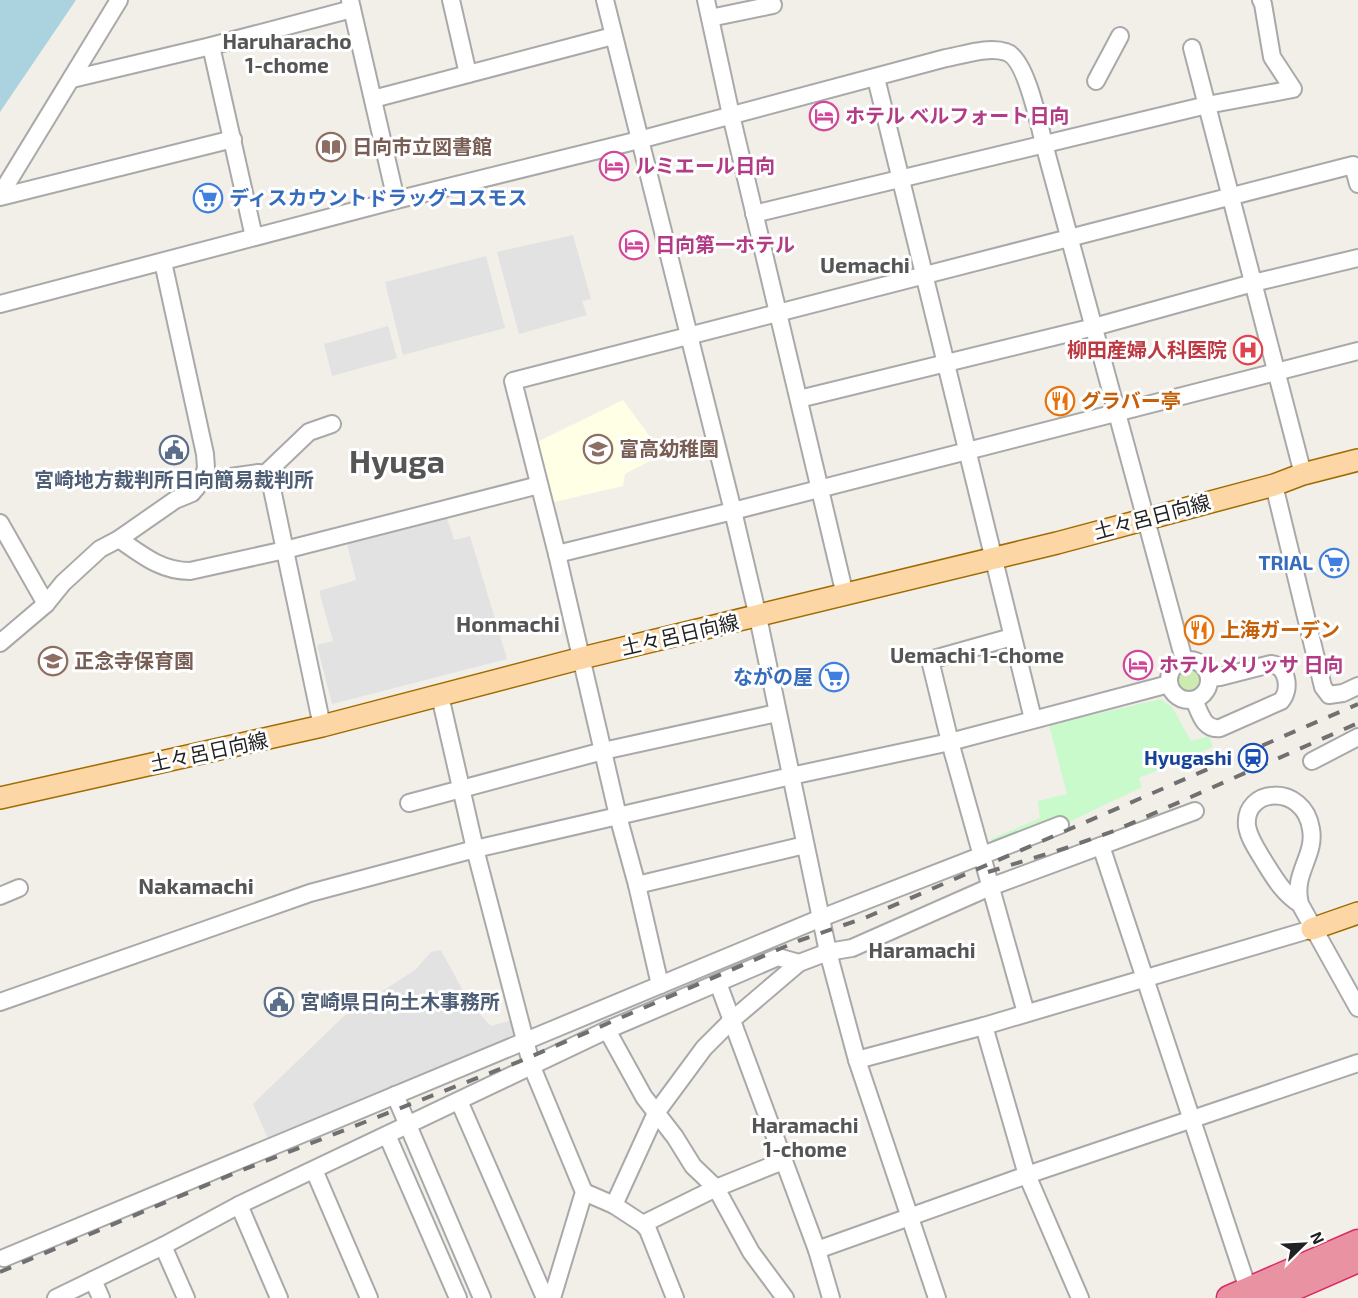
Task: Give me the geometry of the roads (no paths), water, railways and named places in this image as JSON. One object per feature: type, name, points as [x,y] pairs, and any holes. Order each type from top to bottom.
[{"type":"highway","points":[[1242,1295],[1358,1242]]},
{"type":"highway","points":[[1271,1298],[1358,1260]]},
{"type":"main road","name":"土々呂日向線","points":[[0,798],[322,726],[582,658],[993,559],[1274,485],[1303,474],[1358,460]]},
{"type":"main road","points":[[1312,928],[1358,913]]},
{"type":"street","points":[[0,196],[119,0]]},
{"type":"street","points":[[451,0],[468,74]]},
{"type":"street","points":[[605,0],[758,617],[828,952],[857,1060],[938,1298]]},
{"type":"street","points":[[706,0],[754,214],[845,595]]},
{"type":"street","points":[[754,214],[1207,105],[1293,89],[1272,57],[1261,0]]},
{"type":"street","points":[[72,79],[211,46],[351,4],[396,200]]},
{"type":"street","points":[[710,18],[773,5]]},
{"type":"street","points":[[373,99],[613,36]]},
{"type":"street","points":[[1096,81],[1120,36]]},
{"type":"street","points":[[211,46],[254,237]]},
{"type":"street","points":[[1192,48],[1303,474]]},
{"type":"street","points":[[0,304],[396,200],[639,140],[876,78],[946,57],[994,50],[1008,52],[1024,76],[1044,144],[1184,660]]},
{"type":"street","points":[[876,78],[1033,719]]},
{"type":"street","points":[[0,196],[233,139]]},
{"type":"street","points":[[660,985],[638,885],[618,816],[557,554],[513,381],[1353,165],[1358,184]]},
{"type":"street","points":[[799,399],[1094,327],[1253,283],[1358,258]]},
{"type":"street","points":[[0,643],[46,604],[63,583],[92,555],[175,500],[192,493],[202,481],[206,468],[205,454],[163,262]]},
{"type":"street","points":[[557,554],[1358,351]]},
{"type":"street","points":[[265,474],[309,432],[332,424]]},
{"type":"street","points":[[202,481],[265,474]]},
{"type":"street","points":[[265,474],[271,484],[322,726]]},
{"type":"street","points":[[119,538],[149,560],[163,567],[176,571],[190,571],[285,550],[539,485]]},
{"type":"street","points":[[1274,485],[1323,687],[1329,695],[1342,693],[1358,686]]},
{"type":"street","points":[[0,523],[46,604]]},
{"type":"street","points":[[1012,637],[930,660],[950,742],[1026,1013]]},
{"type":"street","points":[[1190,659],[1201,663],[1209,678],[1206,691],[1194,699],[1188,700],[1176,696],[1168,684],[1170,672],[1178,662],[1184,660],[1190,659]]},
{"type":"street","points":[[1194,699],[1207,726],[1214,729],[1281,701],[1286,696],[1287,689],[1282,669],[1277,665],[1271,664],[1209,678]]},
{"type":"street","points":[[0,1002],[310,893],[475,849],[790,776],[950,742],[1168,684]]},
{"type":"street","points":[[440,696],[475,849],[532,1067],[584,1192],[552,1298]]},
{"type":"street","points":[[409,802],[603,751],[777,713]]},
{"type":"street","points":[[1311,761],[1358,737]]},
{"type":"street","points":[[1300,904],[1288,897],[1279,887],[1251,839],[1247,826],[1247,815],[1251,807],[1258,801],[1273,795],[1283,795],[1301,806],[1307,816],[1311,828],[1309,851],[1298,879],[1297,892],[1300,904],[1358,1008]]},
{"type":"street","points":[[614,1205],[656,1113],[704,1048],[732,1020],[799,963],[828,952],[852,948],[990,887],[1195,811]]},
{"type":"street","points":[[4,1258],[821,918],[1060,825]]},
{"type":"street","points":[[638,885],[805,845]]},
{"type":"street","points":[[1101,846],[1192,1119],[1242,1295]]},
{"type":"street","points":[[0,896],[19,888]]},
{"type":"street","points":[[857,1060],[984,1026],[1312,928]]},
{"type":"street","points":[[56,1298],[163,1246],[239,1205],[607,1030],[778,957],[799,963]]},
{"type":"street","points":[[718,983],[818,1250],[831,1298]]},
{"type":"street","points":[[984,1026],[1027,1175],[1080,1298]]},
{"type":"street","points":[[607,1030],[644,1097],[675,1137],[693,1166],[716,1188],[751,1252],[785,1298]]},
{"type":"street","points":[[818,1250],[1027,1175],[1358,1063]]},
{"type":"street","points":[[395,1095],[482,1298]]},
{"type":"street","points":[[459,1101],[545,1298]]},
{"type":"street","points":[[387,1135],[458,1298]]},
{"type":"street","points":[[643,1224],[716,1188],[783,1161]]},
{"type":"street","points":[[314,1170],[369,1298]]},
{"type":"street","points":[[584,1192],[614,1205],[643,1224],[648,1230],[675,1298]]},
{"type":"street","points":[[239,1205],[279,1298]]},
{"type":"street","points":[[163,1246],[186,1298]]},
{"type":"street","points":[[93,1280],[101,1298]]},
{"type":"water","points":[[0,0],[76,0],[0,112]]},
{"type":"railway","points":[[0,1272],[235,1173],[523,1060],[798,941],[867,917],[1358,704]]},
{"type":"railway","points":[[988,872],[1114,831],[1358,723]]},
{"type":"place","name":"ホテル ベルフォート日向","points":[[824,116]]},
{"type":"place","name":"日向市立図書館","points":[[331,147]]},
{"type":"place","name":"ルミエール日向","points":[[614,166]]},
{"type":"place","name":"ディスカウントドラッグコスモス","points":[[208,198]]},
{"type":"place","name":"日向第一ホテル","points":[[634,245]]},
{"type":"place","name":"柳田産婦人科医院","points":[[1248,350]]},
{"type":"place","name":"グラバー亭","points":[[1060,401]]},
{"type":"place","name":"富高幼稚園","points":[[598,449]]},
{"type":"place","name":"宮崎地方裁判所日向簡易裁判所","points":[[174,450]]},
{"type":"place","name":"TRIAL","points":[[1334,563]]},
{"type":"place","name":"上海ガーデン","points":[[1199,630]]},
{"type":"place","name":"正念寺保育園","points":[[53,661]]},
{"type":"place","name":"ホテルメリッサ 日向","points":[[1138,665]]},
{"type":"place","name":"ながの屋","points":[[834,677]]},
{"type":"place","name":"Hyugashi","points":[[1253,758]]},
{"type":"place","name":"宮崎県日向土木事務所","points":[[279,1002]]},
{"type":"district","name":"Haruharacho 1-chome","points":[[287,54]]},
{"type":"district","name":"Uemachi","points":[[865,265]]},
{"type":"district","name":"Hyuga","points":[[397,462]]},
{"type":"district","name":"Honmachi","points":[[508,624]]},
{"type":"district","name":"Uemachi 1-chome","points":[[977,656]]},
{"type":"district","name":"Nakamachi","points":[[196,886]]},
{"type":"district","name":"Haramachi","points":[[922,951]]},
{"type":"district","name":"Haramachi 1-chome","points":[[805,1138]]}]
